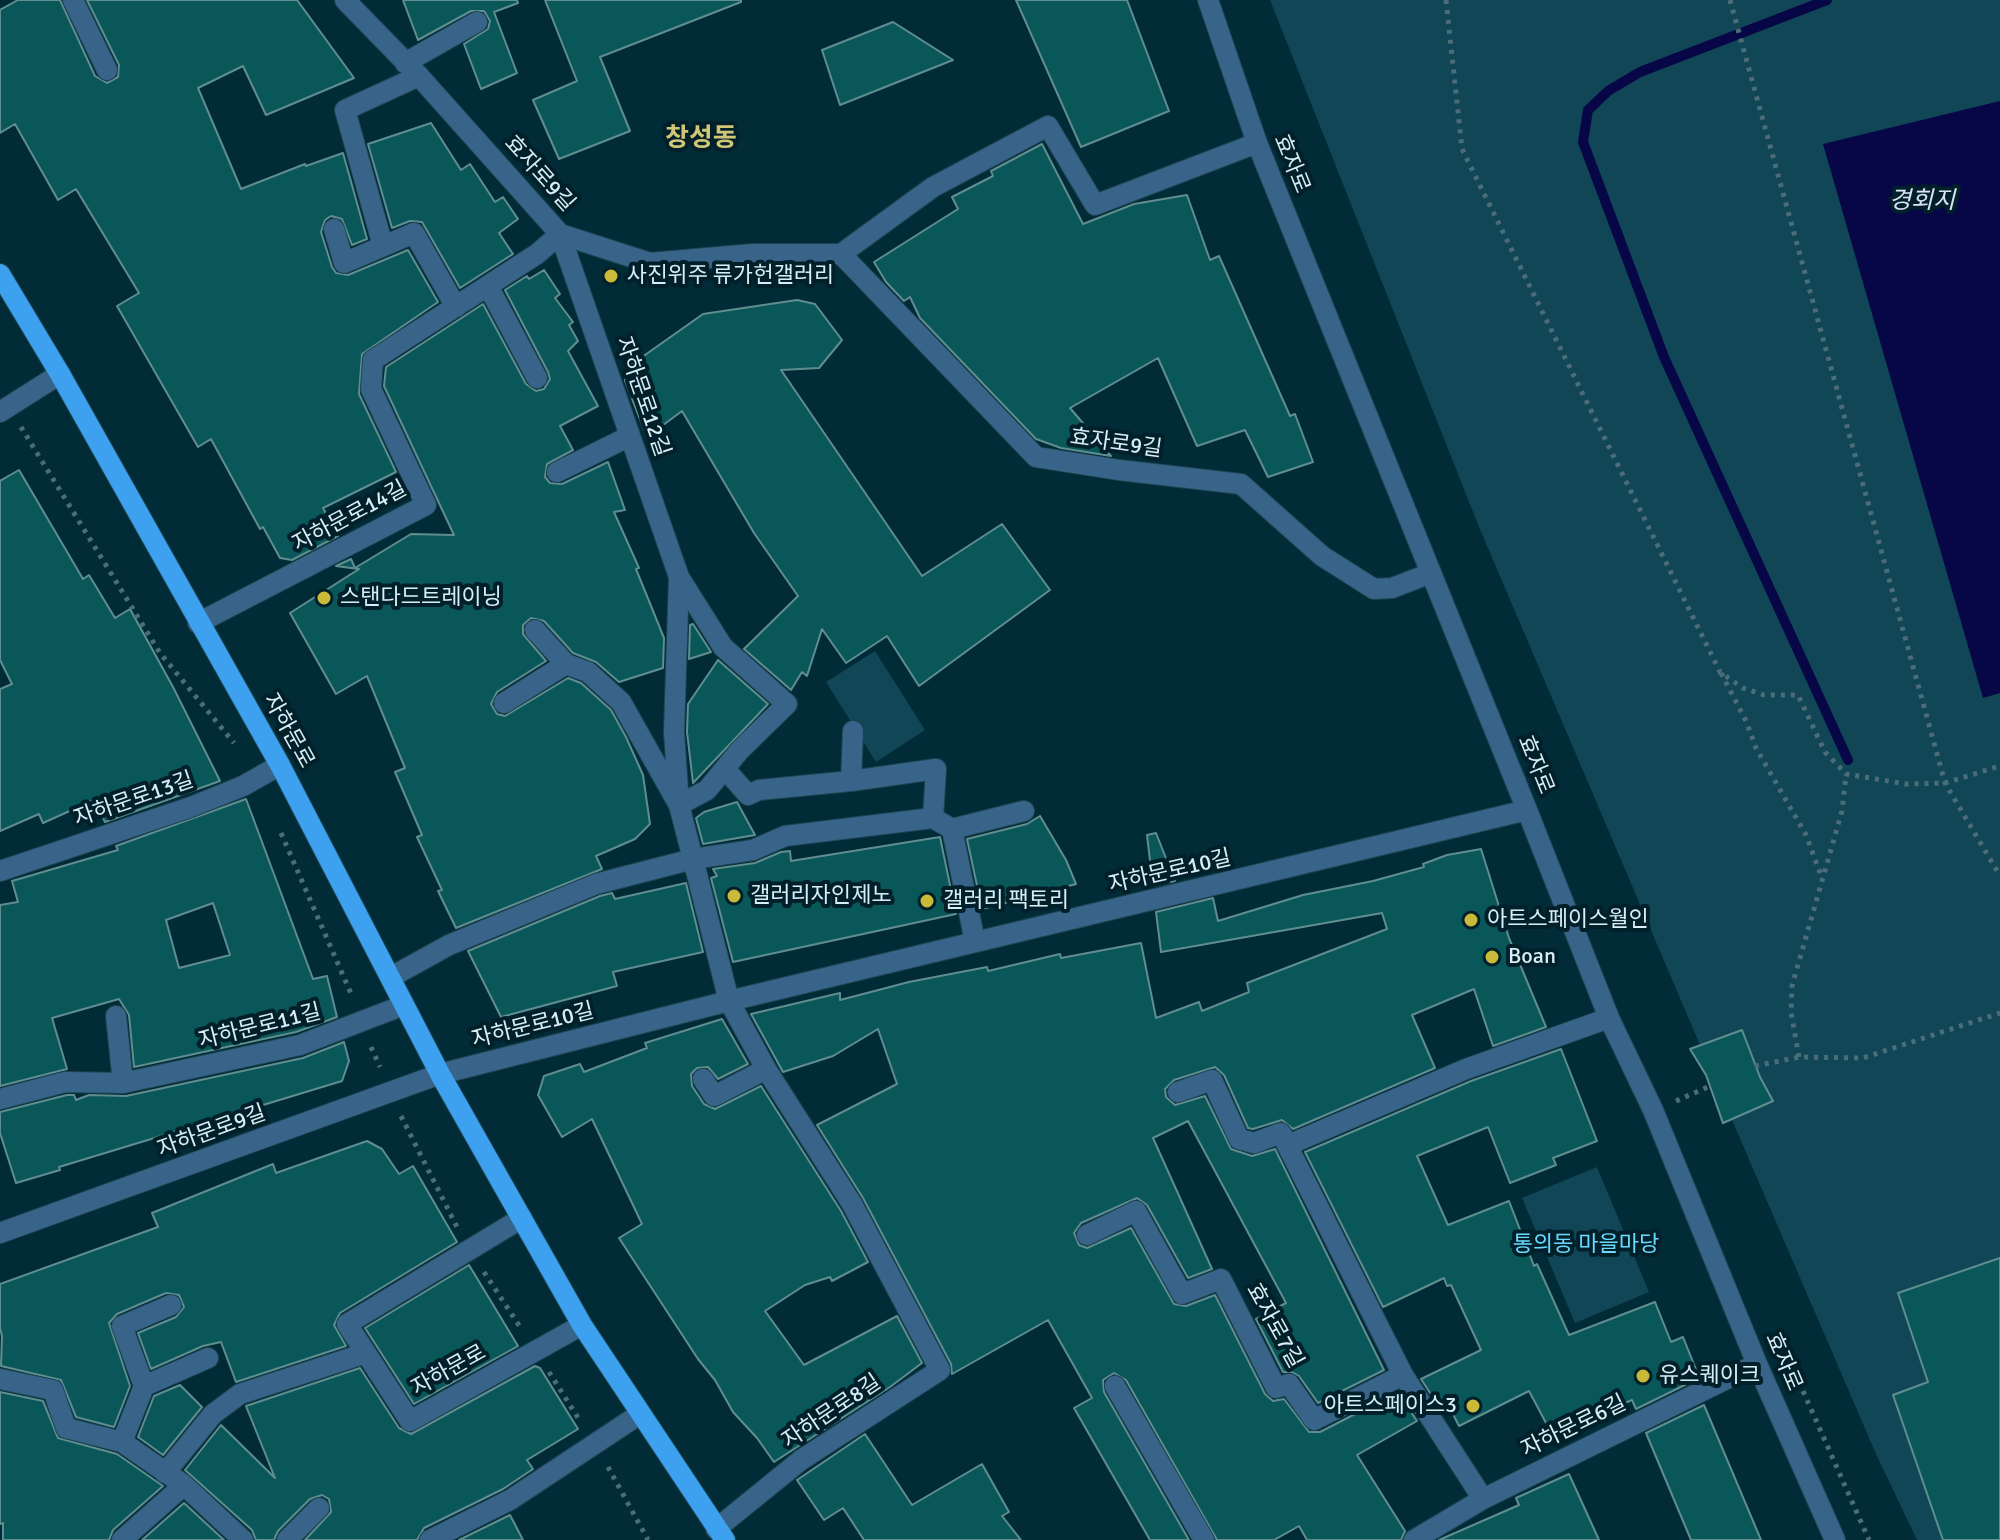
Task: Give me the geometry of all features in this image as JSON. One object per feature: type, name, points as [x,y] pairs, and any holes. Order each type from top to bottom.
[{"type":"main road","name":"자하문로","points":[[0,274],[60,374],[280,765],[440,1074],[582,1325],[720,1534]]},
{"type":"street","points":[[73,0],[107,70]]},
{"type":"street","name":"효자로9길","points":[[345,0],[412,69],[560,234],[650,263],[753,254],[841,254],[1036,457],[1241,484],[1322,556],[1374,589],[1392,588],[1431,573]]},
{"type":"street","name":"효자로","points":[[1208,0],[1257,143],[1609,1018],[1653,1110],[1757,1364],[1835,1540]]},
{"type":"street","points":[[383,246],[345,110],[412,69],[477,22]]},
{"type":"street","points":[[841,254],[933,187],[1048,126],[1095,205],[1257,143]]},
{"type":"street","points":[[334,229],[344,263],[414,233],[456,307]]},
{"type":"street","name":"자하문로14길","points":[[198,623],[426,505],[371,389],[373,360],[537,254],[560,234]]},
{"type":"street","name":"자하문로12길","points":[[560,234],[679,577],[723,647],[787,704],[740,750],[707,790],[679,805]]},
{"type":"street","points":[[488,286],[537,378]]},
{"type":"street","points":[[4,409],[60,374]]},
{"type":"street","points":[[557,472],[630,436]]},
{"type":"street","name":"자하문로12길","points":[[679,577],[674,732],[679,805],[693,859]]},
{"type":"street","name":"자하문로12길","points":[[535,630],[566,664],[588,672],[621,702],[679,805]]},
{"type":"street","points":[[504,703],[566,664]]},
{"type":"street","points":[[851,781],[853,731]]},
{"type":"street","name":"자하문로13길","points":[[0,871],[162,818],[243,786],[280,765]]},
{"type":"street","points":[[726,770],[748,795],[759,790],[936,769],[933,818]]},
{"type":"street","name":"자하문로10길","points":[[440,1074],[729,1001],[1527,810]]},
{"type":"street","points":[[391,977],[449,945],[596,884],[693,859],[753,850],[785,836],[933,818],[952,829],[1024,811]]},
{"type":"street","points":[[952,829],[975,942]]},
{"type":"street","points":[[693,859],[729,1001],[766,1069],[714,1096],[703,1079]]},
{"type":"street","name":"자하문로11길","points":[[0,1099],[65,1082],[123,1083],[300,1045],[404,1005]]},
{"type":"street","points":[[116,1016],[123,1083]]},
{"type":"street","points":[[1288,1145],[1466,1069],[1609,1018]]},
{"type":"street","name":"자하문로8길","points":[[720,1534],[801,1460],[940,1370],[852,1204],[766,1069]]},
{"type":"street","name":"자하문로9길","points":[[0,1233],[440,1074]]},
{"type":"street","points":[[1178,1092],[1212,1080],[1239,1139],[1254,1143],[1281,1133],[1403,1375],[1483,1499]]},
{"type":"street","name":"효자로7길","points":[[1087,1235],[1136,1211],[1182,1294],[1221,1279],[1276,1388],[1289,1384],[1314,1420],[1403,1375]]},
{"type":"street","name":"자하문로","points":[[522,1218],[347,1324],[410,1421],[582,1325]]},
{"type":"street","points":[[122,1442],[144,1386],[122,1326],[171,1305]]},
{"type":"street","points":[[165,1473],[213,1414],[240,1394],[366,1353]]},
{"type":"street","points":[[144,1386],[208,1358]]},
{"type":"street","name":"자하문로6길","points":[[1414,1540],[1483,1499],[1757,1364]]},
{"type":"street","points":[[0,1379],[53,1390],[66,1428],[122,1442],[184,1485],[243,1540]]},
{"type":"street","points":[[1115,1386],[1204,1540]]},
{"type":"street","points":[[430,1540],[510,1500],[640,1414]]},
{"type":"street","points":[[122,1540],[184,1485]]},
{"type":"street","points":[[287,1540],[319,1508]]},
{"type":"path","points":[[1446,0],[1462,149],[1746,721],[1756,748],[1806,835],[1823,880]]},
{"type":"path","points":[[1730,0],[1945,783],[2000,876]]},
{"type":"path","points":[[4,409],[160,653],[251,764],[257,778]]},
{"type":"path","points":[[1720,672],[1743,688],[1764,695],[1798,695],[1825,752],[1846,774],[1906,784],[1945,783],[2000,766]]},
{"type":"path","points":[[1799,1057],[1791,1012],[1792,986],[1842,811],[1846,774]]},
{"type":"path","points":[[276,821],[351,990],[361,1024],[391,1093],[469,1250],[595,1444],[648,1540]]},
{"type":"path","points":[[1755,1066],[1799,1057],[1863,1058],[2000,1013]]},
{"type":"path","points":[[1653,1110],[1710,1086]]},
{"type":"green space","points":[[1270,0],[2000,0],[2000,1540],[1917,1540],[1876,1454],[1732,1120],[1722,1125],[1706,1075],[1690,1049],[1700,1045],[1479,527]]},
{"type":"green space","points":[[875,651],[925,730],[876,762],[826,682]]},
{"type":"green space","name":"통의동 마을마당","points":[[1597,1167],[1649,1292],[1575,1323],[1522,1198]]},
{"type":"water","name":"경회지","points":[[2000,101],[2000,693],[1983,698],[1823,144]]},
{"type":"building","points":[[18,0],[60,0],[95,76],[107,83],[118,77],[119,65],[87,0],[297,0],[354,78],[266,115],[243,66],[198,88],[241,189],[343,153],[367,239],[352,245],[342,219],[331,216],[325,220],[321,232],[332,267],[336,273],[348,275],[408,250],[438,302],[362,354],[359,394],[396,472],[323,508],[338,536],[292,560],[280,558],[263,527],[260,529],[211,439],[198,447],[117,306],[139,293],[76,189],[58,200],[15,124],[0,133],[0,10]]},
{"type":"building","points":[[403,0],[517,0],[518,3],[494,12],[517,73],[481,89],[464,44],[488,29],[490,21],[484,11],[471,11],[418,40]]},
{"type":"building","points":[[545,0],[741,2],[600,57],[630,131],[559,159],[533,100],[577,81]]},
{"type":"building","points":[[1016,0],[1127,0],[1169,111],[1081,147]]},
{"type":"building","points":[[893,22],[953,60],[840,105],[822,50]]},
{"type":"building","points":[[431,123],[461,170],[470,164],[495,202],[503,197],[518,219],[499,233],[513,254],[460,288],[422,222],[410,221],[392,228],[368,144]]},
{"type":"building","points":[[1042,144],[1083,224],[1134,204],[1187,195],[1210,260],[1219,256],[1290,416],[1295,414],[1313,462],[1268,477],[1245,430],[1197,446],[1158,358],[1070,408],[1111,456],[1061,448],[1036,439],[920,318],[910,297],[904,301],[886,282],[874,262],[958,209],[952,197],[993,176],[991,171]]},
{"type":"building","points":[[544,270],[560,294],[555,298],[573,322],[569,325],[578,341],[568,351],[598,406],[560,426],[573,450],[547,464],[545,477],[550,483],[562,484],[608,462],[625,510],[614,512],[639,568],[636,569],[664,638],[663,668],[619,682],[596,662],[573,653],[544,621],[531,618],[523,625],[523,634],[546,661],[497,692],[491,704],[497,714],[505,716],[568,678],[581,683],[611,710],[626,737],[643,775],[650,824],[635,839],[596,856],[602,869],[456,928],[417,837],[422,835],[395,772],[405,768],[367,676],[336,694],[290,613],[359,569],[336,566],[351,559],[355,568],[411,534],[454,535],[384,386],[386,367],[483,304],[526,384],[536,391],[544,389],[550,379],[548,372],[505,290],[527,276],[529,279]]},
{"type":"building","points":[[797,300],[815,304],[842,340],[819,368],[781,370],[922,576],[1002,524],[1050,590],[919,686],[887,636],[846,663],[822,629],[807,676],[802,672],[791,690],[744,649],[798,596],[754,533],[682,411],[647,437],[625,381],[628,367],[703,314]]},
{"type":"building","points":[[19,470],[83,579],[89,575],[115,618],[130,609],[220,781],[105,822],[94,800],[43,823],[39,814],[0,831],[0,689],[12,684],[0,660],[0,481]]},
{"type":"building","points":[[693,624],[711,652],[689,659],[690,625]]},
{"type":"building","points":[[718,660],[768,704],[693,783],[687,732],[688,704]]},
{"type":"building","points":[[246,799],[313,979],[327,976],[337,1017],[296,1032],[134,1067],[129,1015],[119,999],[52,1018],[67,1069],[0,1086],[0,905],[18,902],[12,881],[118,850],[116,846]],"holes":[[[213,903],[230,955],[179,968],[166,920]]]},
{"type":"building","points":[[737,802],[755,835],[703,844],[696,818],[704,812]]},
{"type":"building","points":[[1040,816],[1076,884],[982,909],[967,839],[1027,824]]},
{"type":"building","points":[[1156,833],[1175,881],[1153,886],[1147,835]]},
{"type":"building","points":[[940,837],[956,914],[733,962],[711,878],[717,876],[713,869],[755,863],[781,852],[790,851],[791,861]]},
{"type":"building","points":[[1481,849],[1509,938],[1546,1027],[1493,1046],[1474,989],[1412,1015],[1435,1068],[1293,1129],[1282,1120],[1248,1128],[1224,1075],[1215,1067],[1174,1080],[1165,1089],[1166,1097],[1175,1105],[1205,1096],[1231,1149],[1252,1156],[1275,1149],[1384,1370],[1318,1403],[1299,1376],[1283,1372],[1256,1319],[1286,1303],[1188,1121],[1153,1138],[1212,1269],[1188,1278],[1147,1205],[1137,1198],[1081,1223],[1074,1233],[1079,1245],[1087,1248],[1131,1228],[1174,1304],[1186,1306],[1215,1295],[1265,1394],[1273,1401],[1284,1399],[1309,1432],[1320,1432],[1398,1392],[1417,1421],[1357,1455],[1405,1531],[1401,1540],[1307,1540],[1299,1526],[1274,1540],[1217,1540],[1126,1380],[1114,1373],[1103,1380],[1104,1392],[1189,1540],[1150,1540],[1074,1408],[1092,1398],[1048,1320],[952,1374],[951,1364],[863,1198],[817,1125],[897,1084],[878,1029],[833,1056],[783,1072],[751,1014],[840,993],[840,1000],[909,982],[987,967],[988,971],[1060,954],[1061,958],[1141,943],[1156,1018],[1199,1002],[1202,1011],[1249,992],[1247,983],[1387,929],[1382,913],[1161,952],[1156,912],[1213,898],[1218,921],[1303,895],[1424,867],[1423,864],[1447,855]]},
{"type":"building","points":[[686,883],[703,952],[613,972],[617,986],[501,1017],[468,951],[600,896],[612,893],[615,899]]},
{"type":"building","points":[[722,1019],[748,1064],[718,1079],[708,1067],[697,1068],[691,1074],[692,1086],[704,1104],[715,1109],[761,1086],[841,1211],[868,1262],[832,1281],[830,1277],[805,1285],[765,1311],[804,1365],[897,1316],[922,1363],[774,1462],[733,1412],[715,1380],[619,1238],[642,1224],[592,1119],[562,1137],[538,1095],[544,1076],[580,1064],[584,1072],[647,1048],[645,1043]]},
{"type":"building","points":[[1742,1030],[1773,1101],[1723,1123],[1706,1075],[1690,1049]]},
{"type":"building","points":[[344,1042],[349,1061],[342,1081],[59,1167],[60,1170],[16,1183],[0,1133],[0,1112],[67,1095],[74,1095],[76,1100],[89,1095],[126,1096],[303,1058]]},
{"type":"building","points":[[1561,1049],[1597,1141],[1553,1158],[1556,1165],[1510,1183],[1488,1127],[1417,1156],[1448,1225],[1509,1201],[1534,1266],[1537,1264],[1569,1335],[1655,1302],[1671,1342],[1683,1337],[1697,1372],[1691,1375],[1693,1381],[1636,1409],[1632,1400],[1576,1424],[1554,1438],[1529,1391],[1459,1426],[1448,1404],[1440,1408],[1421,1379],[1481,1350],[1451,1285],[1447,1286],[1444,1278],[1383,1307],[1305,1152],[1471,1081]]},
{"type":"building","points":[[367,1141],[382,1149],[399,1174],[413,1166],[457,1242],[340,1313],[334,1325],[346,1346],[236,1382],[221,1342],[203,1346],[151,1369],[138,1333],[176,1317],[184,1307],[179,1295],[166,1293],[117,1314],[109,1323],[130,1386],[114,1427],[76,1417],[61,1380],[1,1366],[0,1284],[158,1227],[152,1213],[273,1164],[276,1173]]},
{"type":"building","points":[[2000,1258],[2000,1540],[1943,1540],[1893,1395],[1928,1382],[1898,1293]]},
{"type":"building","points":[[469,1265],[518,1346],[414,1404],[365,1328]]},
{"type":"building","points":[[535,1366],[540,1368],[578,1429],[527,1460],[533,1469],[503,1489],[424,1528],[417,1540],[305,1540],[331,1512],[329,1499],[322,1495],[310,1499],[278,1531],[274,1540],[256,1540],[252,1530],[185,1470],[221,1425],[275,1478],[246,1406],[360,1368],[399,1428],[411,1434]]},
{"type":"building","points":[[180,1385],[202,1407],[163,1455],[138,1437],[154,1396]]},
{"type":"building","points":[[0,1392],[43,1401],[58,1438],[117,1454],[163,1486],[113,1530],[109,1540],[3,1540],[3,1523],[0,1524]]},
{"type":"building","points":[[1704,1405],[1761,1540],[1691,1540],[1646,1433]]},
{"type":"building","points":[[865,1434],[912,1505],[982,1464],[1009,1512],[1002,1516],[1021,1540],[864,1540],[843,1508],[824,1520],[797,1480]]},
{"type":"building","points":[[1569,1474],[1599,1540],[1439,1540],[1519,1505],[1516,1498]]},
{"type":"building","points":[[184,1503],[224,1540],[142,1540]]},
{"type":"building","points":[[510,1515],[523,1540],[459,1540]]},
{"type":"waterway","points":[[1827,0],[1640,72],[1608,91],[1588,110],[1583,142],[1664,357],[1848,760]]},
{"type":"place","name":"사진위주 류가헌갤러리","points":[[611,276]]},
{"type":"place","name":"스탠다드트레이닝","points":[[324,598]]},
{"type":"place","name":"갤러리자인제노","points":[[734,896]]},
{"type":"place","name":"갤러리 팩토리","points":[[927,901]]},
{"type":"place","name":"아트스페이스월인","points":[[1471,920]]},
{"type":"place","name":"Boan","points":[[1492,957]]},
{"type":"place","name":"유스퀘이크","points":[[1643,1376]]},
{"type":"place","name":"아트스페이스3","points":[[1473,1406]]},
{"type":"district","name":"창성동","points":[[701,139]]}]
